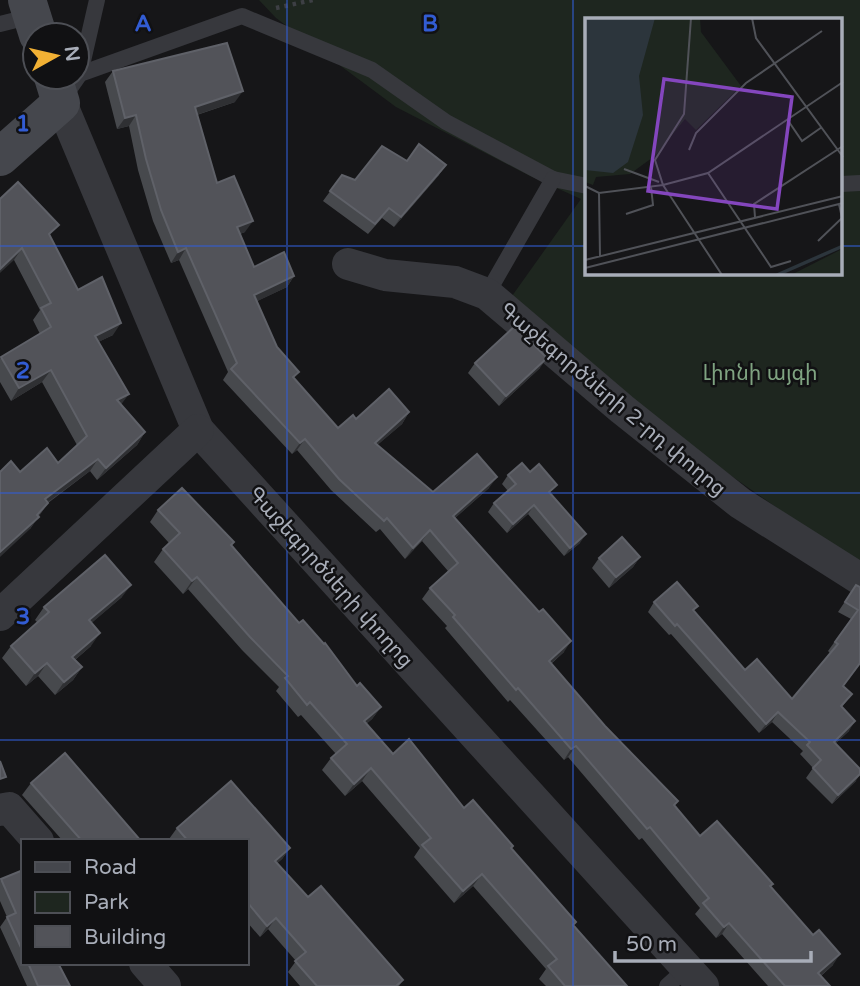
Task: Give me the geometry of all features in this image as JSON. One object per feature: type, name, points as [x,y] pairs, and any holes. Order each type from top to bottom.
[{"type":"main road","points":[[0,157],[59,91]]},
{"type":"street","name":"Գաջեգործների փողոց","points":[[68,91],[198,430],[686,980]]},
{"type":"street","name":"Գաջեգործների 2-րդ փողոց","points":[[348,264],[386,275],[456,282],[487,294],[622,409],[740,503],[860,579]]},
{"type":"street","points":[[0,615],[198,430]]},
{"type":"street","points":[[0,810],[9,808],[36,839]]},
{"type":"street","points":[[147,965],[165,986]]},
{"type":"lane","points":[[89,21],[97,0]]},
{"type":"lane","points":[[91,74],[242,16],[372,70],[446,122],[553,179],[585,186]]},
{"type":"lane","points":[[487,294],[553,179]]},
{"type":"lane","points":[[842,184],[860,183]]},
{"type":"green space","name":"Լիոնի այգի","points":[[259,0],[860,0],[860,566],[693,449],[512,296],[581,199],[530,176],[396,107],[276,18]]},
{"type":"building","points":[[227,43],[243,91],[195,107],[217,183],[234,176],[253,221],[237,227],[254,267],[284,252],[294,276],[254,295],[277,347],[299,372],[293,377],[338,428],[353,415],[356,419],[389,389],[409,412],[375,443],[433,492],[477,454],[497,477],[453,516],[539,612],[543,609],[571,641],[549,661],[605,726],[678,801],[674,805],[700,836],[717,821],[773,884],[770,886],[813,935],[819,930],[840,954],[818,973],[830,986],[785,986],[729,923],[724,927],[703,903],[709,898],[650,827],[647,829],[576,746],[571,749],[518,688],[516,690],[430,588],[458,563],[430,530],[413,548],[387,518],[384,521],[339,479],[305,439],[300,443],[231,369],[237,363],[186,248],[178,252],[161,210],[136,115],[125,118],[113,71]]},
{"type":"building","points":[[419,144],[446,165],[401,217],[389,208],[375,224],[330,191],[342,175],[355,180],[382,146],[407,161]]},
{"type":"building","points":[[18,182],[59,225],[49,234],[78,290],[102,277],[121,323],[95,336],[129,394],[117,400],[145,432],[106,468],[98,459],[45,499],[48,503],[37,515],[39,517],[0,552],[0,472],[11,461],[20,472],[47,448],[58,463],[87,436],[51,370],[19,388],[1,357],[51,327],[41,308],[51,303],[22,248],[0,269],[0,199]]},
{"type":"building","points":[[515,326],[547,358],[506,396],[475,363]]},
{"type":"building","points":[[522,463],[530,472],[539,464],[557,485],[549,492],[586,534],[570,548],[534,505],[513,524],[494,503],[516,484],[508,475]]},
{"type":"building","points":[[182,488],[234,542],[231,545],[299,623],[303,620],[325,643],[357,686],[360,683],[381,707],[364,721],[393,754],[409,739],[464,808],[473,800],[576,922],[573,925],[627,986],[565,986],[548,966],[557,959],[482,874],[463,891],[422,845],[431,838],[371,768],[354,784],[331,758],[347,744],[310,702],[307,705],[285,678],[288,676],[197,577],[192,581],[163,549],[180,533],[158,510]]},
{"type":"building","points":[[622,537],[640,557],[616,577],[599,558]]},
{"type":"building","points":[[105,555],[131,585],[89,620],[100,633],[72,657],[82,667],[64,682],[47,663],[35,673],[11,646],[49,612],[44,607]]},
{"type":"building","points":[[677,582],[698,606],[693,610],[745,670],[757,659],[792,699],[838,644],[835,642],[858,610],[845,602],[856,585],[860,587],[860,663],[843,686],[852,694],[841,706],[855,721],[834,742],[860,769],[860,774],[838,795],[813,768],[821,760],[807,745],[810,742],[778,712],[766,724],[654,602]]},
{"type":"building","points":[[65,753],[139,839],[80,839],[31,783]]},
{"type":"building","points":[[0,761],[6,777],[0,779]]},
{"type":"building","points":[[231,781],[290,848],[275,861],[308,897],[321,886],[403,980],[396,986],[317,986],[295,961],[306,952],[276,918],[267,926],[248,903],[248,839],[186,839],[177,828]]},
{"type":"building","points":[[21,871],[21,948],[7,917],[16,913],[1,879]]},
{"type":"building","points":[[29,965],[59,965],[70,986],[38,986]]}]
